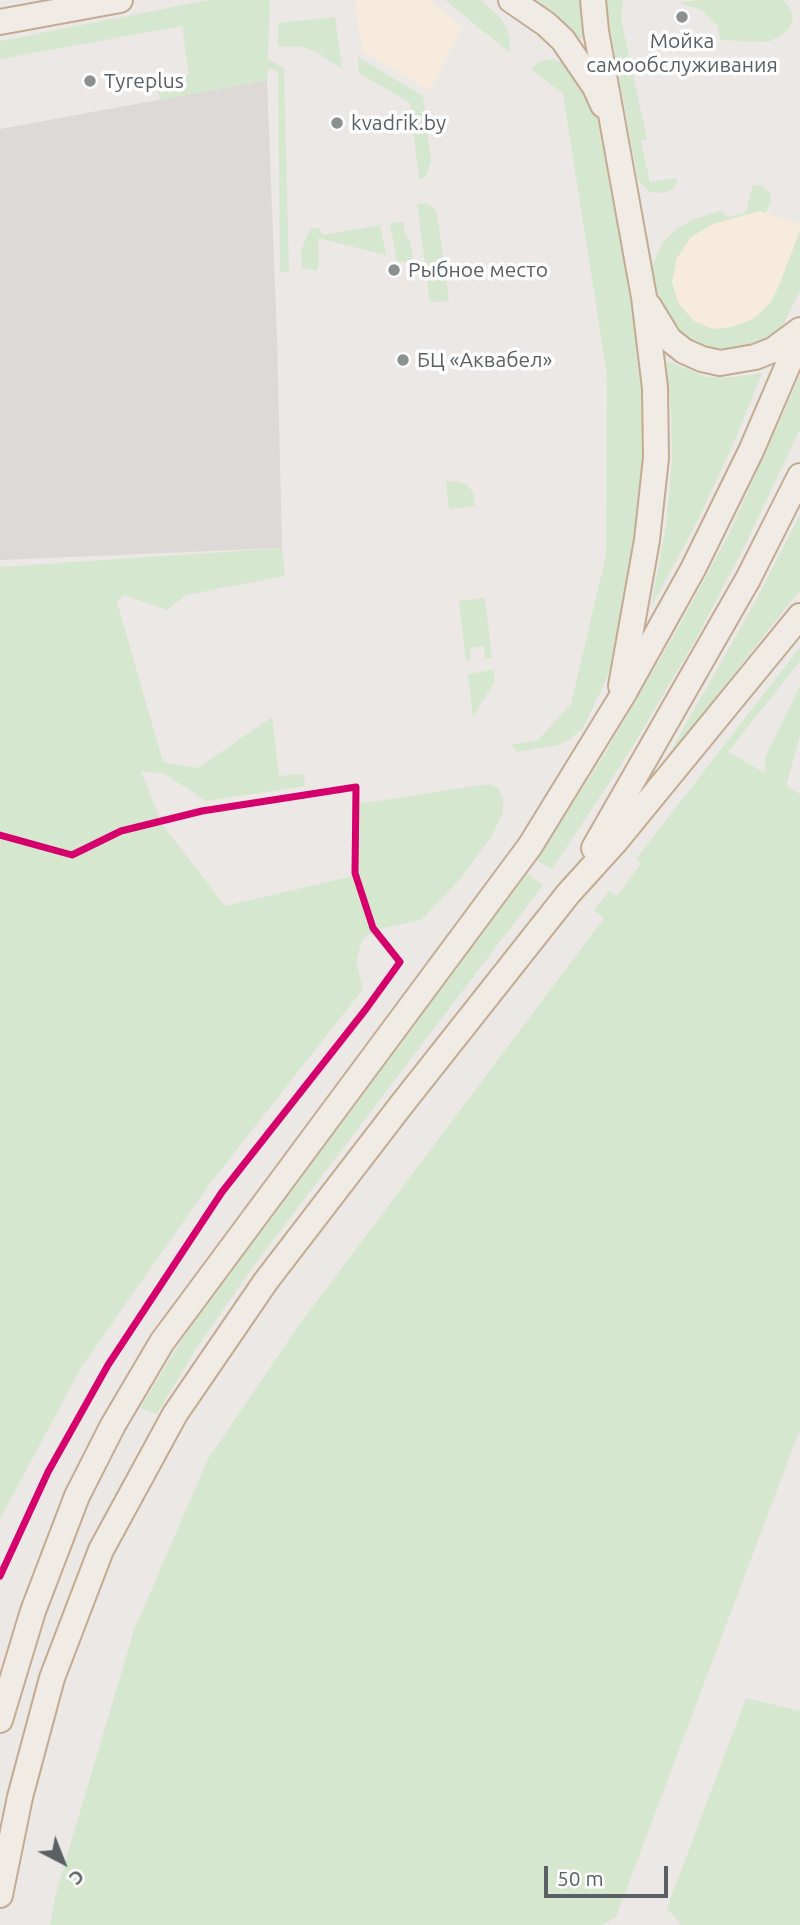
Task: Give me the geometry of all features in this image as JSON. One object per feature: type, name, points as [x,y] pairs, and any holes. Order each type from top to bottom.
[{"type":"highway","points":[[0,22],[120,0]]},
{"type":"highway","points":[[511,0],[564,40],[595,87],[615,130]]},
{"type":"highway","points":[[593,0],[596,32],[644,297],[655,388],[656,458],[641,577],[621,685],[612,713]]},
{"type":"highway","points":[[644,297],[669,339],[684,351],[720,363],[755,358],[773,350],[800,330]]},
{"type":"highway","points":[[0,1720],[33,1611],[77,1496],[113,1424],[162,1342],[520,860],[612,713],[693,569],[751,451],[800,337]]},
{"type":"highway","points":[[568,894],[741,590],[800,476]]},
{"type":"highway","points":[[0,1895],[20,1797],[52,1678],[100,1550],[175,1414],[266,1281],[568,894],[610,848],[800,616]]},
{"type":"shaded area","points":[[355,0],[428,0],[462,27],[430,91],[362,51]]},
{"type":"shaded area","points":[[267,80],[282,548],[0,560],[0,129]]},
{"type":"shaded area","points":[[760,211],[800,224],[800,231],[771,302],[755,318],[733,327],[714,329],[693,321],[678,302],[671,282],[677,258],[691,237],[713,224]]},
{"type":"green space","points":[[209,0],[270,0],[268,59],[284,68],[289,272],[280,272],[278,72],[268,68],[267,80],[161,100],[154,83],[189,75],[182,26],[0,59],[0,41]]},
{"type":"green space","points":[[445,0],[480,0],[497,14],[506,26],[510,38],[509,52]]},
{"type":"green space","points":[[537,0],[579,0],[587,35],[580,39]]},
{"type":"green space","points":[[605,0],[623,0],[621,19],[647,139],[641,141],[650,182],[677,178],[672,189],[664,193],[650,192],[638,180]]},
{"type":"green space","points":[[699,0],[783,0],[790,8],[793,18],[790,28],[768,42],[720,40],[718,26],[702,10],[679,3]]},
{"type":"green space","points":[[335,17],[342,69],[304,47],[278,46],[278,23]]},
{"type":"green space","points":[[358,57],[423,96],[431,162],[426,176],[419,179],[410,103],[359,73]]},
{"type":"green space","points":[[553,59],[568,64],[600,118],[643,354],[648,467],[622,629],[606,680],[583,728],[570,739],[558,745],[517,752],[511,745],[538,740],[571,704],[606,555],[607,375],[563,94],[531,69],[540,61]]},
{"type":"green space","points":[[753,185],[761,185],[770,193],[771,201],[765,213],[760,211],[713,224],[691,237],[677,258],[672,282],[678,303],[694,321],[714,329],[733,327],[755,318],[771,302],[800,231],[800,291],[783,325],[769,339],[742,348],[713,348],[691,340],[670,326],[657,304],[652,267],[662,243],[676,229],[692,220],[720,211],[729,217],[746,212]]},
{"type":"green space","points":[[426,203],[437,213],[449,301],[430,302],[417,204]]},
{"type":"green space","points":[[403,222],[414,262],[397,261],[390,223]]},
{"type":"green space","points":[[380,225],[386,255],[318,238],[317,271],[302,268],[301,251],[310,229],[318,228],[324,235]]},
{"type":"green space","points":[[665,360],[707,377],[762,373],[732,447],[696,524],[651,607],[666,526],[672,460],[671,409]]},
{"type":"green space","points":[[800,375],[800,429],[746,543],[696,639],[625,759],[552,869],[536,860],[607,750],[677,630],[728,536]]},
{"type":"green space","points":[[446,482],[466,484],[473,492],[475,506],[449,509]]},
{"type":"green space","points":[[800,515],[800,590],[664,763],[755,602]]},
{"type":"green space","points":[[282,548],[285,576],[186,595],[167,610],[124,595],[117,602],[163,762],[198,768],[272,717],[279,776],[304,774],[305,786],[206,801],[165,774],[141,771],[162,824],[225,906],[357,875],[358,804],[489,784],[498,788],[503,799],[503,812],[491,837],[461,878],[421,920],[375,930],[362,940],[356,961],[363,989],[212,1181],[82,1366],[0,1519],[0,567]]},
{"type":"green space","points":[[485,598],[492,658],[485,658],[484,646],[470,648],[471,659],[466,660],[459,601]]},
{"type":"green space","points":[[800,647],[800,661],[728,752],[765,773],[765,757],[800,686],[800,736],[786,786],[800,794],[800,1429],[616,1917],[601,1925],[50,1925],[56,1893],[134,1630],[208,1459],[299,1325],[604,918],[594,910],[609,891],[617,896],[641,863],[636,859]]},
{"type":"green space","points":[[493,670],[495,681],[473,717],[468,674]]},
{"type":"green space","points":[[527,874],[543,885],[252,1268],[194,1352],[157,1414],[140,1408],[212,1291],[253,1234]]},
{"type":"green space","points":[[746,1698],[800,1711],[800,1925],[681,1925],[667,1908]]},
{"type":"cycle path","points":[[0,835],[72,855],[121,831],[202,811],[356,787],[355,873],[373,928],[400,962],[222,1192],[108,1365],[48,1472],[0,1576]]},
{"type":"place","name":"Мойка самообслуживания","points":[[682,17]]},
{"type":"place","name":"Tyreplus","points":[[90,81]]},
{"type":"place","name":"kvadrik.by","points":[[337,123]]},
{"type":"place","name":"Рыбное место","points":[[394,270]]},
{"type":"place","name":"БЦ «Аквабел»","points":[[403,360]]}]
